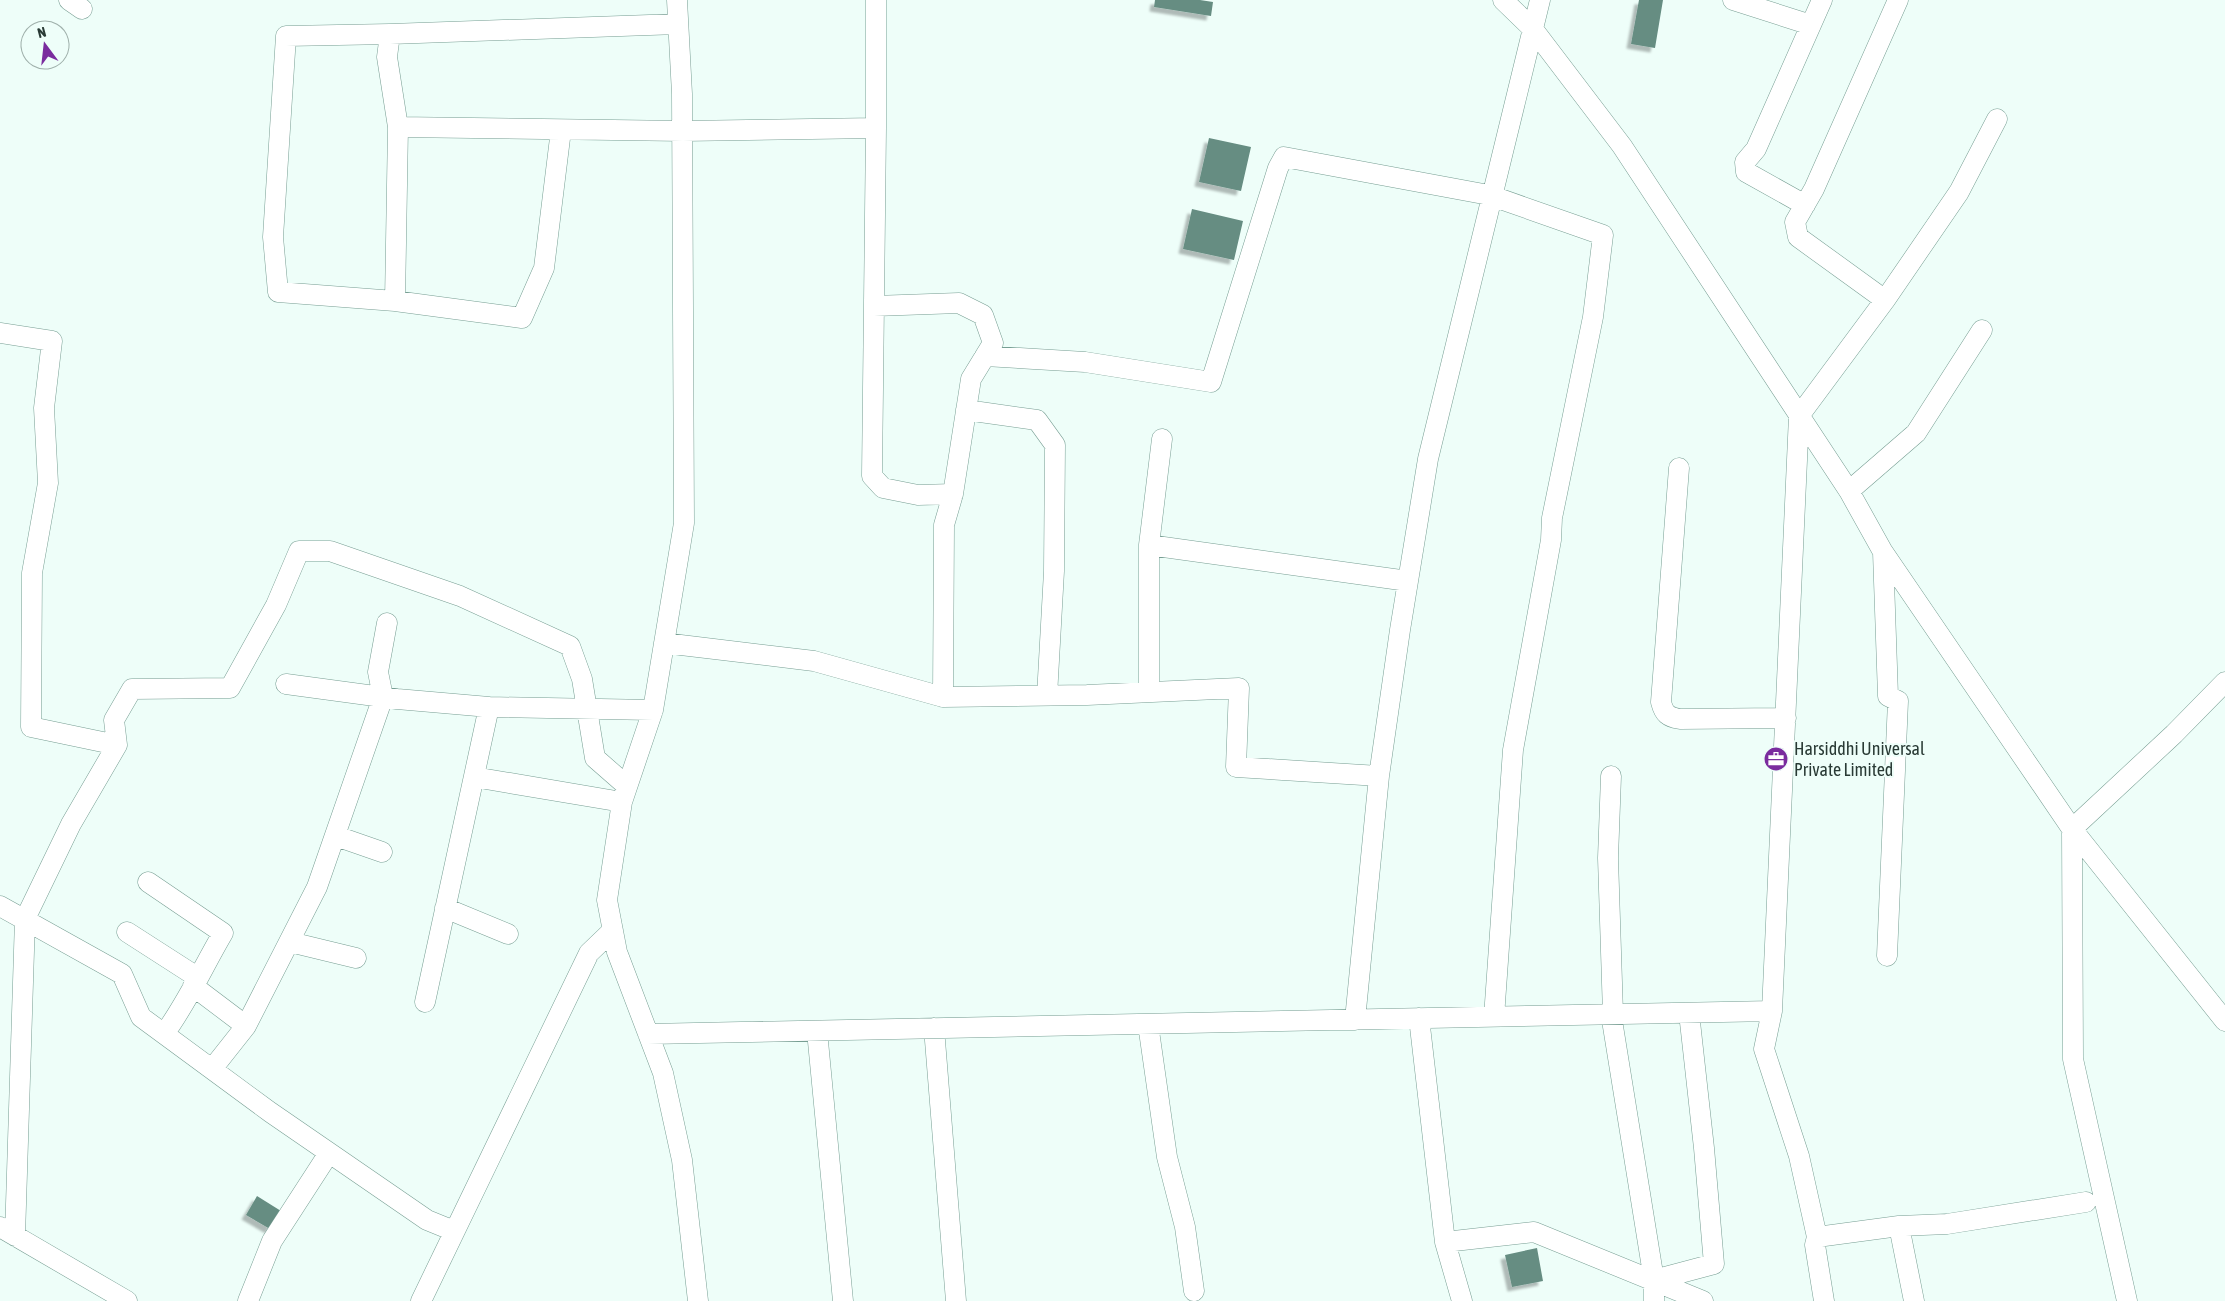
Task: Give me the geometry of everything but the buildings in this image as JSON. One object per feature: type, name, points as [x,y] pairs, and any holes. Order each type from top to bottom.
[{"type":"street","points":[[676,0],[683,131],[684,523],[653,710],[624,794],[607,900],[617,952],[663,1073],[682,1160],[698,1301]]},
{"type":"street","points":[[876,0],[872,476],[883,488],[918,495],[953,494]]},
{"type":"street","points":[[1503,0],[1533,29],[1622,146],[1849,491],[1883,552],[2072,829],[2225,1021]]},
{"type":"street","points":[[1355,1020],[1379,776],[1428,459],[1540,0]]},
{"type":"street","points":[[1733,0],[1811,25]]},
{"type":"street","points":[[1805,205],[1746,172],[1745,162],[1756,149],[1822,0]]},
{"type":"street","points":[[1885,300],[1798,238],[1795,222],[1814,189],[1898,0]]},
{"type":"street","points":[[561,130],[544,268],[522,318],[395,301],[278,292],[273,237],[286,36],[678,24]]},
{"type":"street","points":[[390,34],[387,58],[398,128],[395,301]]},
{"type":"street","points":[[1824,1301],[1815,1245],[1817,1237],[1799,1156],[1764,1049],[1772,1011],[1800,416],[1885,300],[1959,192],[1997,119]]},
{"type":"street","points":[[398,128],[683,131],[876,128]]},
{"type":"street","points":[[985,356],[1085,362],[1211,382],[1278,168],[1284,157],[1492,196],[1603,234],[1594,317],[1552,518],[1551,540],[1514,750],[1494,1017]]},
{"type":"street","points":[[874,306],[959,303],[983,314],[993,343],[971,379],[953,494],[944,526],[943,697]]},
{"type":"street","points":[[1849,491],[1916,432],[1982,330]]},
{"type":"street","points":[[0,333],[52,341],[44,408],[48,483],[32,573],[31,727],[117,745]]},
{"type":"street","points":[[966,410],[1037,420],[1055,445],[1054,571],[1047,696]]},
{"type":"street","points":[[1149,692],[1149,545],[1162,439]]},
{"type":"street","points":[[1680,468],[1661,702],[1664,712],[1670,717],[1680,720],[1786,718]]},
{"type":"street","points":[[1149,545],[1408,581]]},
{"type":"street","points":[[128,1301],[8,1232],[25,919],[71,824],[117,745],[114,720],[132,689],[230,688],[276,605],[299,550],[330,551],[460,596],[570,646],[582,679],[595,758],[624,794]]},
{"type":"street","points":[[1883,552],[1888,696],[1898,701],[1888,956]]},
{"type":"street","points":[[212,1069],[246,1026],[317,887],[383,697],[378,672],[387,623]]},
{"type":"street","points":[[664,643],[814,661],[943,697],[1047,696],[1239,688],[1236,767],[1379,776]]},
{"type":"street","points":[[2127,1301],[2073,1059],[2072,829],[2174,734],[2225,682]]},
{"type":"street","points":[[286,684],[383,697],[489,707],[653,710]]},
{"type":"street","points":[[425,1002],[489,707]]},
{"type":"street","points":[[1611,776],[1608,858],[1612,1014],[1654,1280],[1654,1301]]},
{"type":"street","points":[[474,777],[624,794]]},
{"type":"street","points":[[336,836],[382,852]]},
{"type":"street","points":[[148,882],[223,933],[195,982],[182,1010],[164,1034]]},
{"type":"street","points":[[0,906],[122,974],[141,1017],[329,1153],[427,1220],[454,1232]]},
{"type":"street","points":[[445,908],[508,934]]},
{"type":"street","points":[[421,1301],[589,953],[613,930]]},
{"type":"street","points":[[127,932],[195,982],[246,1026]]},
{"type":"street","points":[[290,942],[356,958]]},
{"type":"street","points":[[648,1034],[1772,1011]]},
{"type":"street","points":[[1654,1280],[1714,1264],[1704,1148],[1689,1013]]},
{"type":"street","points":[[1419,1018],[1445,1242],[1462,1301]]},
{"type":"street","points":[[1148,1024],[1166,1157],[1185,1227],[1194,1291]]},
{"type":"street","points":[[934,1028],[956,1301]]},
{"type":"street","points":[[817,1031],[843,1301]]},
{"type":"street","points":[[248,1301],[272,1241],[329,1153]]},
{"type":"street","points":[[1817,1237],[1899,1226],[1947,1224],[2086,1202]]},
{"type":"street","points":[[1899,1226],[1914,1301]]},
{"type":"street","points":[[1445,1242],[1534,1232],[1703,1301]]},
{"type":"place","name":"Harsiddhi Universal Private Limited","points":[[1776,759]]}]
